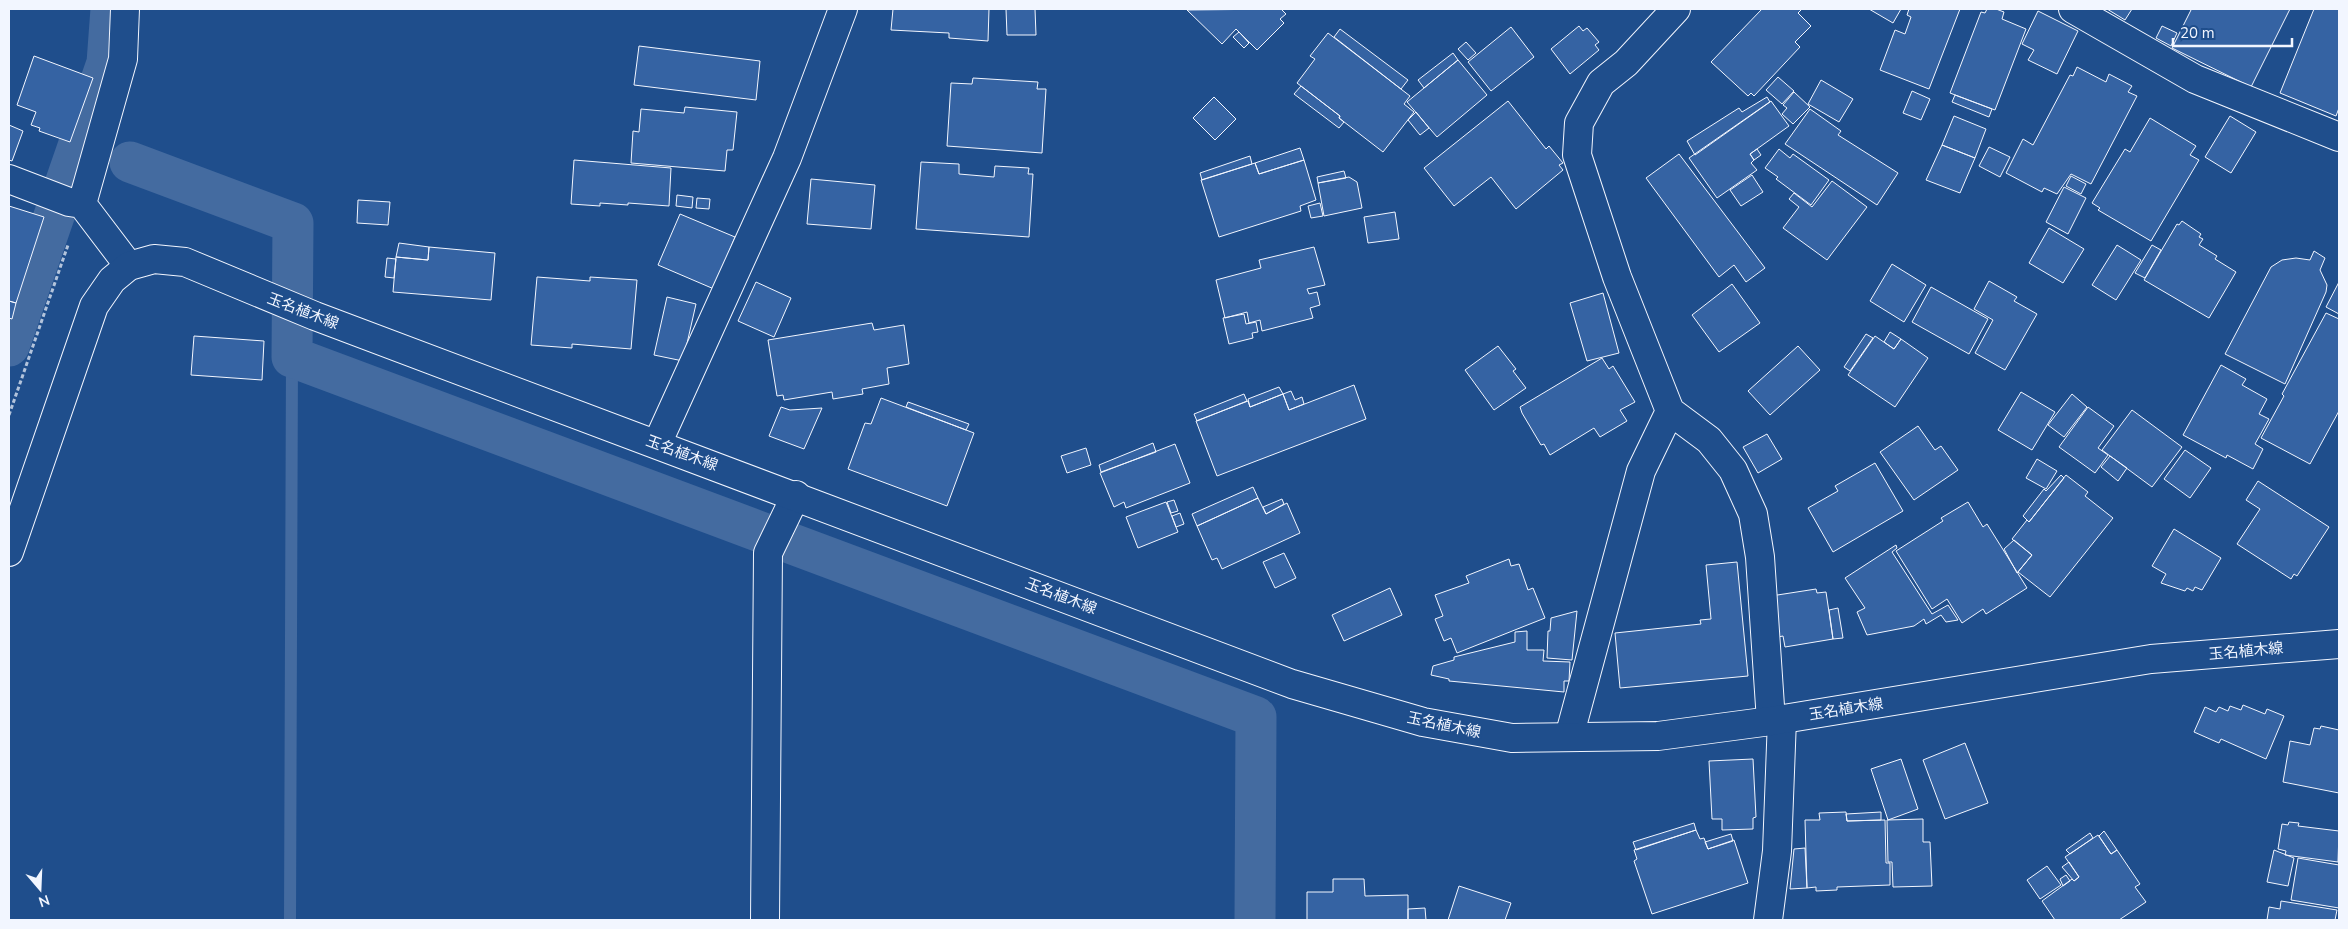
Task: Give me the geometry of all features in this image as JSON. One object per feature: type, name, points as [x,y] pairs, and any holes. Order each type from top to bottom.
[{"type":"street","points":[[68,201],[123,59],[125,9]]},
{"type":"street","points":[[657,444],[787,158],[842,9]]},
{"type":"street","points":[[1676,9],[1626,63],[1601,83],[1579,123],[1577,155],[1617,277],[1670,410],[1709,440],[1733,470],[1753,514],[1760,557],[1776,720],[1778,851],[1768,920]]},
{"type":"street","points":[[2072,9],[2195,78],[2339,137]]},
{"type":"street","points":[[9,179],[68,201],[129,266]]},
{"type":"street","name":"玉名植木線","points":[[9,552],[94,306],[112,280],[129,266],[154,259],[186,262],[315,316],[796,495],[1292,684],[1423,722],[1512,738],[1658,736],[1776,720],[2151,659],[2339,644]]},
{"type":"street","points":[[1569,737],[1641,471],[1670,410]]},
{"type":"street","points":[[766,920],[768,553],[796,495]]},
{"type":"path","points":[[9,415],[68,201]]},
{"type":"building","points":[[893,9],[989,9],[988,41],[949,38],[949,33],[891,30]]},
{"type":"building","points":[[1006,9],[1035,9],[1036,35],[1007,35]]},
{"type":"building","points":[[1283,9],[1286,14],[1280,19],[1284,23],[1257,50],[1236,29],[1222,44],[1187,10]]},
{"type":"building","points":[[1762,9],[1802,9],[1798,13],[1811,26],[1795,42],[1800,47],[1754,96],[1751,93],[1748,96],[1711,62]]},
{"type":"building","points":[[1869,9],[1901,9],[1893,23]]},
{"type":"building","points":[[1909,9],[1960,9],[1929,89],[1880,70],[1895,30],[1905,34],[1911,17],[1907,15]]},
{"type":"building","points":[[1987,9],[1996,9],[2004,12],[2002,19],[2026,29],[1995,110],[1950,93],[1981,12],[1985,13]]},
{"type":"building","points":[[2107,9],[2132,9],[2125,20]]},
{"type":"building","points":[[2188,9],[2290,9],[2251,87],[2172,48],[2191,10]]},
{"type":"building","points":[[2314,9],[2339,9],[2339,108],[2336,116],[2280,93]]},
{"type":"building","points":[[2038,11],[2078,31],[2057,74],[2028,60],[2034,50],[2022,44]]},
{"type":"building","points":[[1579,26],[1583,31],[1587,28],[1599,42],[1595,45],[1599,50],[1570,74],[1551,49]]},
{"type":"building","points":[[2162,26],[2177,33],[2171,46],[2156,38]]},
{"type":"building","points":[[1511,27],[1534,57],[1491,91],[1468,62]]},
{"type":"building","points":[[1340,29],[1408,80],[1401,89],[1334,37]]},
{"type":"building","points":[[1239,32],[1249,43],[1244,48],[1233,37]]},
{"type":"building","points":[[1328,33],[1410,96],[1404,104],[1414,112],[1383,152],[1297,83],[1315,59],[1310,56]]},
{"type":"building","points":[[1466,42],[1476,53],[1468,60],[1458,49]]},
{"type":"building","points":[[639,46],[760,61],[756,100],[634,85]]},
{"type":"building","points":[[1453,53],[1458,60],[1424,88],[1418,80]]},
{"type":"building","points":[[34,56],[93,78],[70,142],[39,131],[40,128],[31,125],[36,112],[17,105]]},
{"type":"building","points":[[1458,60],[1487,95],[1437,137],[1407,102]]},
{"type":"building","points":[[2077,67],[2106,82],[2109,74],[2132,86],[2128,92],[2137,96],[2091,184],[2071,174],[2057,194],[2044,188],[2042,192],[2006,173],[2023,139],[2033,145],[2070,75],[2073,76]]},
{"type":"building","points":[[1778,77],[1794,91],[1782,104],[1766,90]]},
{"type":"building","points":[[973,78],[1038,82],[1037,89],[1046,89],[1042,153],[947,146],[951,83],[972,84]]},
{"type":"building","points":[[1821,80],[1853,99],[1839,122],[1808,104]]},
{"type":"building","points":[[1301,86],[1340,116],[1339,118],[1344,122],[1339,128],[1294,94]]},
{"type":"building","points":[[1912,91],[1930,99],[1921,120],[1903,113]]},
{"type":"building","points":[[1794,92],[1810,107],[1793,124],[1782,114],[1787,108],[1783,105]]},
{"type":"building","points":[[1955,95],[1992,109],[1989,117],[1952,102]]},
{"type":"building","points":[[1214,97],[1236,119],[1215,140],[1193,118]]},
{"type":"building","points":[[1767,97],[1770,102],[1695,155],[1687,141],[1739,108],[1742,112]]},
{"type":"building","points":[[1508,101],[1546,149],[1549,146],[1563,163],[1559,165],[1563,170],[1516,209],[1491,177],[1454,206],[1424,168]]},
{"type":"building","points":[[1771,101],[1789,126],[1750,154],[1754,160],[1751,163],[1757,170],[1717,198],[1689,158]]},
{"type":"building","points":[[685,107],[737,112],[733,150],[727,150],[725,171],[631,163],[633,131],[639,132],[641,109],[684,113]]},
{"type":"building","points":[[1810,109],[1841,131],[1838,135],[1898,173],[1877,205],[1785,144]]},
{"type":"building","points":[[1416,112],[1429,128],[1420,135],[1408,120]]},
{"type":"building","points":[[1954,116],[1986,129],[1975,158],[1942,145]]},
{"type":"building","points":[[2230,116],[2256,132],[2231,173],[2205,157]]},
{"type":"building","points":[[2150,118],[2196,146],[2190,155],[2199,160],[2151,241],[2098,210],[2100,208],[2092,203],[2125,149],[2130,152]]},
{"type":"building","points":[[9,125],[23,131],[12,161],[9,160]]},
{"type":"building","points":[[1942,145],[1975,158],[1960,193],[1926,180]]},
{"type":"building","points":[[1989,147],[2010,157],[2000,177],[1979,166]]},
{"type":"building","points":[[1300,148],[1304,160],[1259,174],[1255,163]]},
{"type":"building","points":[[1757,149],[1761,155],[1754,160],[1750,154]]},
{"type":"building","points":[[1779,149],[1790,158],[1793,154],[1829,180],[1811,205],[1776,179],[1778,177],[1765,168]]},
{"type":"building","points":[[1679,154],[1765,268],[1746,282],[1734,265],[1719,277],[1646,178]]},
{"type":"building","points":[[1250,156],[1252,164],[1202,180],[1200,173]]},
{"type":"building","points":[[574,160],[671,168],[669,206],[628,203],[628,205],[600,203],[600,206],[571,204]]},
{"type":"building","points":[[1304,160],[1316,200],[1300,206],[1301,211],[1219,237],[1201,180],[1255,163],[1259,174]]},
{"type":"building","points":[[921,162],[959,164],[959,174],[994,177],[995,166],[1029,168],[1028,174],[1033,174],[1029,237],[916,229]]},
{"type":"building","points":[[1344,171],[1346,178],[1318,183],[1317,177]]},
{"type":"building","points":[[1752,175],[1763,192],[1741,206],[1730,190]]},
{"type":"building","points":[[2071,176],[2086,184],[2081,194],[2066,186]]},
{"type":"building","points":[[1349,177],[1357,182],[1362,208],[1324,216],[1318,183]]},
{"type":"building","points":[[811,179],[875,185],[871,229],[807,224]]},
{"type":"building","points":[[1832,181],[1867,207],[1827,260],[1783,228],[1799,207],[1789,199],[1794,193],[1812,207]]},
{"type":"building","points":[[2064,187],[2086,198],[2068,234],[2046,222]]},
{"type":"building","points":[[677,195],[693,197],[692,208],[676,206]]},
{"type":"building","points":[[697,198],[710,199],[709,209],[696,208]]},
{"type":"building","points":[[358,200],[390,202],[388,225],[357,223]]},
{"type":"building","points":[[1320,203],[1323,216],[1311,218],[1308,206]]},
{"type":"building","points":[[9,206],[44,217],[16,303],[9,301]]},
{"type":"building","points":[[1395,212],[1399,239],[1368,243],[1364,217]]},
{"type":"building","points":[[680,214],[735,237],[714,289],[658,265]]},
{"type":"building","points":[[2182,221],[2201,234],[2199,237],[2203,239],[2199,245],[2217,256],[2215,259],[2236,272],[2209,318],[2144,280],[2177,224],[2179,225]]},
{"type":"building","points":[[2049,228],[2084,249],[2063,283],[2029,263]]},
{"type":"building","points":[[399,243],[429,247],[428,260],[396,257]]},
{"type":"building","points":[[2117,245],[2141,260],[2116,300],[2092,285]]},
{"type":"building","points":[[2152,245],[2161,250],[2145,278],[2135,273]]},
{"type":"building","points":[[429,247],[495,253],[491,300],[393,292],[396,257],[428,260]]},
{"type":"building","points":[[1314,247],[1325,285],[1307,289],[1309,294],[1317,292],[1320,305],[1310,308],[1313,318],[1262,331],[1260,320],[1249,323],[1247,312],[1225,318],[1216,280],[1261,268],[1259,260]]},
{"type":"building","points":[[2314,251],[2325,258],[2320,270],[2327,285],[2326,292],[2285,384],[2225,354],[2271,267],[2282,260],[2296,258],[2310,260]]},
{"type":"building","points":[[387,258],[396,259],[394,278],[385,277]]},
{"type":"building","points":[[1892,264],[1926,285],[1904,322],[1870,301]]},
{"type":"building","points":[[537,277],[590,281],[590,277],[637,280],[631,349],[572,344],[572,348],[531,345]]},
{"type":"building","points":[[1989,281],[2017,297],[2014,301],[2037,314],[2005,370],[1975,353],[1993,320],[1974,309]]},
{"type":"building","points":[[756,282],[791,298],[774,337],[738,321]]},
{"type":"building","points":[[2339,282],[2339,314],[2326,307]]},
{"type":"building","points":[[1732,284],[1760,323],[1719,352],[1692,315]]},
{"type":"building","points":[[1931,287],[1988,319],[1969,354],[1912,322]]},
{"type":"building","points":[[1603,293],[1619,353],[1587,361],[1570,303]]},
{"type":"building","points":[[667,297],[696,304],[683,361],[654,355]]},
{"type":"building","points":[[9,301],[16,303],[12,319],[9,318]]},
{"type":"building","points":[[2326,313],[2339,319],[2339,411],[2310,464],[2261,438],[2284,396],[2282,394]]},
{"type":"building","points":[[1244,314],[1246,324],[1256,322],[1258,332],[1252,333],[1253,338],[1229,344],[1223,318]]},
{"type":"building","points":[[872,323],[874,330],[904,325],[909,364],[887,368],[889,384],[862,389],[863,394],[833,399],[832,392],[784,400],[783,395],[777,396],[768,340]]},
{"type":"building","points":[[1890,332],[1901,339],[1894,349],[1884,342]]},
{"type":"building","points":[[1866,334],[1873,338],[1850,371],[1844,367]]},
{"type":"building","points":[[194,336],[264,341],[262,380],[191,375]]},
{"type":"building","points":[[1875,336],[1894,349],[1901,339],[1928,358],[1895,407],[1848,375]]},
{"type":"building","points":[[1498,346],[1516,369],[1513,371],[1526,388],[1494,410],[1465,370]]},
{"type":"building","points":[[1798,346],[1820,370],[1770,415],[1748,391]]},
{"type":"building","points":[[1602,358],[1609,369],[1613,366],[1635,402],[1620,410],[1627,421],[1600,437],[1594,428],[1550,455],[1544,444],[1541,445],[1520,407]]},
{"type":"building","points":[[2221,365],[2246,379],[2242,385],[2267,399],[2259,414],[2269,419],[2255,444],[2263,449],[2253,469],[2227,455],[2226,458],[2183,435]]},
{"type":"building","points":[[1354,385],[1366,419],[1217,476],[1196,421],[1248,401],[1250,407],[1283,394],[1289,410]]},
{"type":"building","points":[[1279,387],[1283,394],[1250,407],[1248,399]]},
{"type":"building","points":[[1291,391],[1295,400],[1302,397],[1304,404],[1289,410],[1283,394]]},
{"type":"building","points":[[2021,392],[2055,412],[2032,450],[1998,430]]},
{"type":"building","points":[[1244,394],[1247,401],[1197,421],[1194,414]]},
{"type":"building","points":[[2072,394],[2087,407],[2064,437],[2048,425]]},
{"type":"building","points":[[881,398],[974,433],[947,506],[848,469],[865,423],[871,424]]},
{"type":"building","points":[[908,402],[969,424],[966,430],[906,407]]},
{"type":"building","points":[[781,407],[790,410],[822,408],[804,449],[769,436]]},
{"type":"building","points":[[2088,407],[2114,426],[2098,448],[2108,455],[2095,473],[2059,447]]},
{"type":"building","points":[[2132,410],[2182,447],[2152,487],[2102,450]]},
{"type":"building","points":[[1918,426],[1935,450],[1941,446],[1958,470],[1914,500],[1880,452]]},
{"type":"building","points":[[1767,434],[1782,459],[1758,473],[1743,447]]},
{"type":"building","points":[[1153,443],[1156,452],[1101,472],[1099,465]]},
{"type":"building","points":[[1175,444],[1190,483],[1126,508],[1124,502],[1114,507],[1100,473]]},
{"type":"building","points":[[1086,448],[1091,465],[1067,473],[1061,456]]},
{"type":"building","points":[[2185,450],[2211,468],[2190,498],[2164,479]]},
{"type":"building","points":[[2110,456],[2127,468],[2118,481],[2101,467]]},
{"type":"building","points":[[2037,459],[2057,471],[2046,489],[2026,478]]},
{"type":"building","points":[[1875,463],[1903,511],[1833,552],[1808,508],[1838,491],[1835,486]]},
{"type":"building","points":[[2061,475],[2064,478],[2029,522],[2023,516],[2044,489],[2046,491]]},
{"type":"building","points":[[2066,475],[2088,492],[2085,496],[2113,518],[2050,597],[2018,572],[2032,555],[2012,539],[2027,520],[2029,522]]},
{"type":"building","points":[[2258,481],[2329,527],[2297,576],[2294,574],[2291,579],[2237,544],[2260,509],[2246,500]]},
{"type":"building","points":[[1253,487],[1258,498],[1197,526],[1192,514]]},
{"type":"building","points":[[1258,498],[1266,514],[1287,503],[1300,533],[1222,569],[1217,558],[1212,560],[1197,526]]},
{"type":"building","points":[[1282,499],[1284,504],[1266,514],[1263,507]]},
{"type":"building","points":[[1174,500],[1178,511],[1171,513],[1167,502]]},
{"type":"building","points":[[1166,502],[1178,532],[1138,548],[1126,517]]},
{"type":"building","points":[[1968,502],[1983,527],[1987,524],[2027,588],[1986,614],[1983,609],[1962,623],[1947,599],[1932,609],[1896,551],[1943,521],[1941,518]]},
{"type":"building","points":[[1180,513],[1184,524],[1176,527],[1172,516]]},
{"type":"building","points":[[2174,529],[2221,558],[2202,590],[2195,587],[2193,591],[2187,588],[2185,591],[2161,583],[2166,574],[2152,566]]},
{"type":"building","points":[[2014,540],[2032,555],[2017,573],[2004,549]]},
{"type":"building","points":[[1896,545],[1897,548],[1892,552],[1932,614],[1948,605],[1958,620],[1946,622],[1941,615],[1926,624],[1924,619],[1914,626],[1867,635],[1857,612],[1865,608],[1845,578]]},
{"type":"building","points":[[1284,553],[1296,578],[1275,588],[1263,562]]},
{"type":"building","points":[[1509,559],[1511,566],[1519,564],[1528,590],[1533,588],[1545,618],[1457,653],[1451,638],[1444,641],[1435,619],[1443,616],[1435,595],[1469,583],[1466,576]]},
{"type":"building","points":[[1737,562],[1748,676],[1620,688],[1615,633],[1701,624],[1700,620],[1711,619],[1706,565]]},
{"type":"building","points":[[1390,588],[1402,615],[1344,641],[1332,615]]},
{"type":"building","points":[[1816,589],[1817,593],[1826,592],[1833,639],[1785,647],[1783,636],[1778,637],[1771,596]]},
{"type":"building","points":[[1838,608],[1843,638],[1833,639],[1829,610]]},
{"type":"building","points":[[1577,611],[1572,660],[1547,658],[1548,631],[1550,631],[1551,618]]},
{"type":"building","points":[[1527,631],[1527,650],[1544,650],[1543,661],[1570,662],[1569,681],[1564,681],[1564,692],[1449,681],[1449,679],[1431,675],[1433,666],[1454,660],[1454,657],[1515,642],[1515,632]]},
{"type":"building","points":[[2243,705],[2265,714],[2267,709],[2284,716],[2266,759],[2221,739],[2219,743],[2194,732],[2205,707],[2216,712],[2219,707],[2228,711],[2230,706],[2241,710]]},
{"type":"building","points":[[2321,726],[2339,730],[2339,793],[2283,782],[2290,741],[2310,745],[2314,728],[2320,729]]},
{"type":"building","points":[[1965,743],[1988,803],[1945,819],[1923,760]]},
{"type":"building","points":[[1753,759],[1756,817],[1753,818],[1753,829],[1722,830],[1722,819],[1712,819],[1709,761]]},
{"type":"building","points":[[1901,759],[1918,809],[1888,820],[1871,769]]},
{"type":"building","points":[[1846,812],[1847,821],[1885,820],[1886,863],[1890,863],[1890,885],[1837,887],[1837,890],[1816,891],[1816,887],[1807,888],[1805,820],[1820,820],[1819,813]]},
{"type":"building","points":[[1881,812],[1881,820],[1847,821],[1846,814]]},
{"type":"building","points":[[1923,819],[1923,842],[1930,842],[1932,886],[1893,887],[1892,862],[1888,862],[1887,820]]},
{"type":"building","points":[[2289,822],[2299,823],[2298,826],[2339,831],[2338,862],[2285,855],[2286,851],[2278,849],[2282,824],[2288,825]]},
{"type":"building","points":[[1694,823],[1696,830],[1636,850],[1633,842]]},
{"type":"building","points":[[1696,830],[1700,839],[1704,838],[1708,849],[1734,840],[1748,883],[1652,914],[1634,861],[1637,859],[1634,850]]},
{"type":"building","points":[[2104,831],[2117,850],[2111,854],[2099,836]]},
{"type":"building","points":[[2090,833],[2093,838],[2070,854],[2066,850]]},
{"type":"building","points":[[1731,834],[1733,841],[1708,849],[1705,842]]},
{"type":"building","points":[[2098,835],[2111,854],[2117,850],[2140,884],[2135,887],[2146,902],[2119,920],[2055,920],[2042,901],[2072,879],[2074,881],[2079,877],[2065,857]]},
{"type":"building","points":[[1805,848],[1807,888],[1790,889],[1794,849]]},
{"type":"building","points":[[2274,850],[2294,858],[2288,886],[2267,882]]},
{"type":"building","points":[[2298,858],[2339,865],[2339,908],[2291,900]]},
{"type":"building","points":[[2069,862],[2079,877],[2074,881],[2062,867]]},
{"type":"building","points":[[2047,866],[2061,885],[2040,899],[2027,880]]},
{"type":"building","points":[[2066,875],[2070,881],[2063,886],[2060,879]]},
{"type":"building","points":[[1333,879],[1364,879],[1365,896],[1408,895],[1408,920],[1307,920],[1307,892],[1333,892]]},
{"type":"building","points":[[1459,886],[1511,903],[1505,920],[1448,920]]},
{"type":"building","points":[[2281,901],[2337,910],[2335,920],[2267,920],[2269,907],[2280,909]]},
{"type":"building","points":[[1425,908],[1426,920],[1408,920],[1408,909]]},
{"type":"waterway","points":[[9,346],[107,63],[111,9]]},
{"type":"waterway","points":[[130,162],[293,223],[292,357],[1256,717],[1255,920]]},
{"type":"waterway","points":[[290,920],[292,357]]}]
